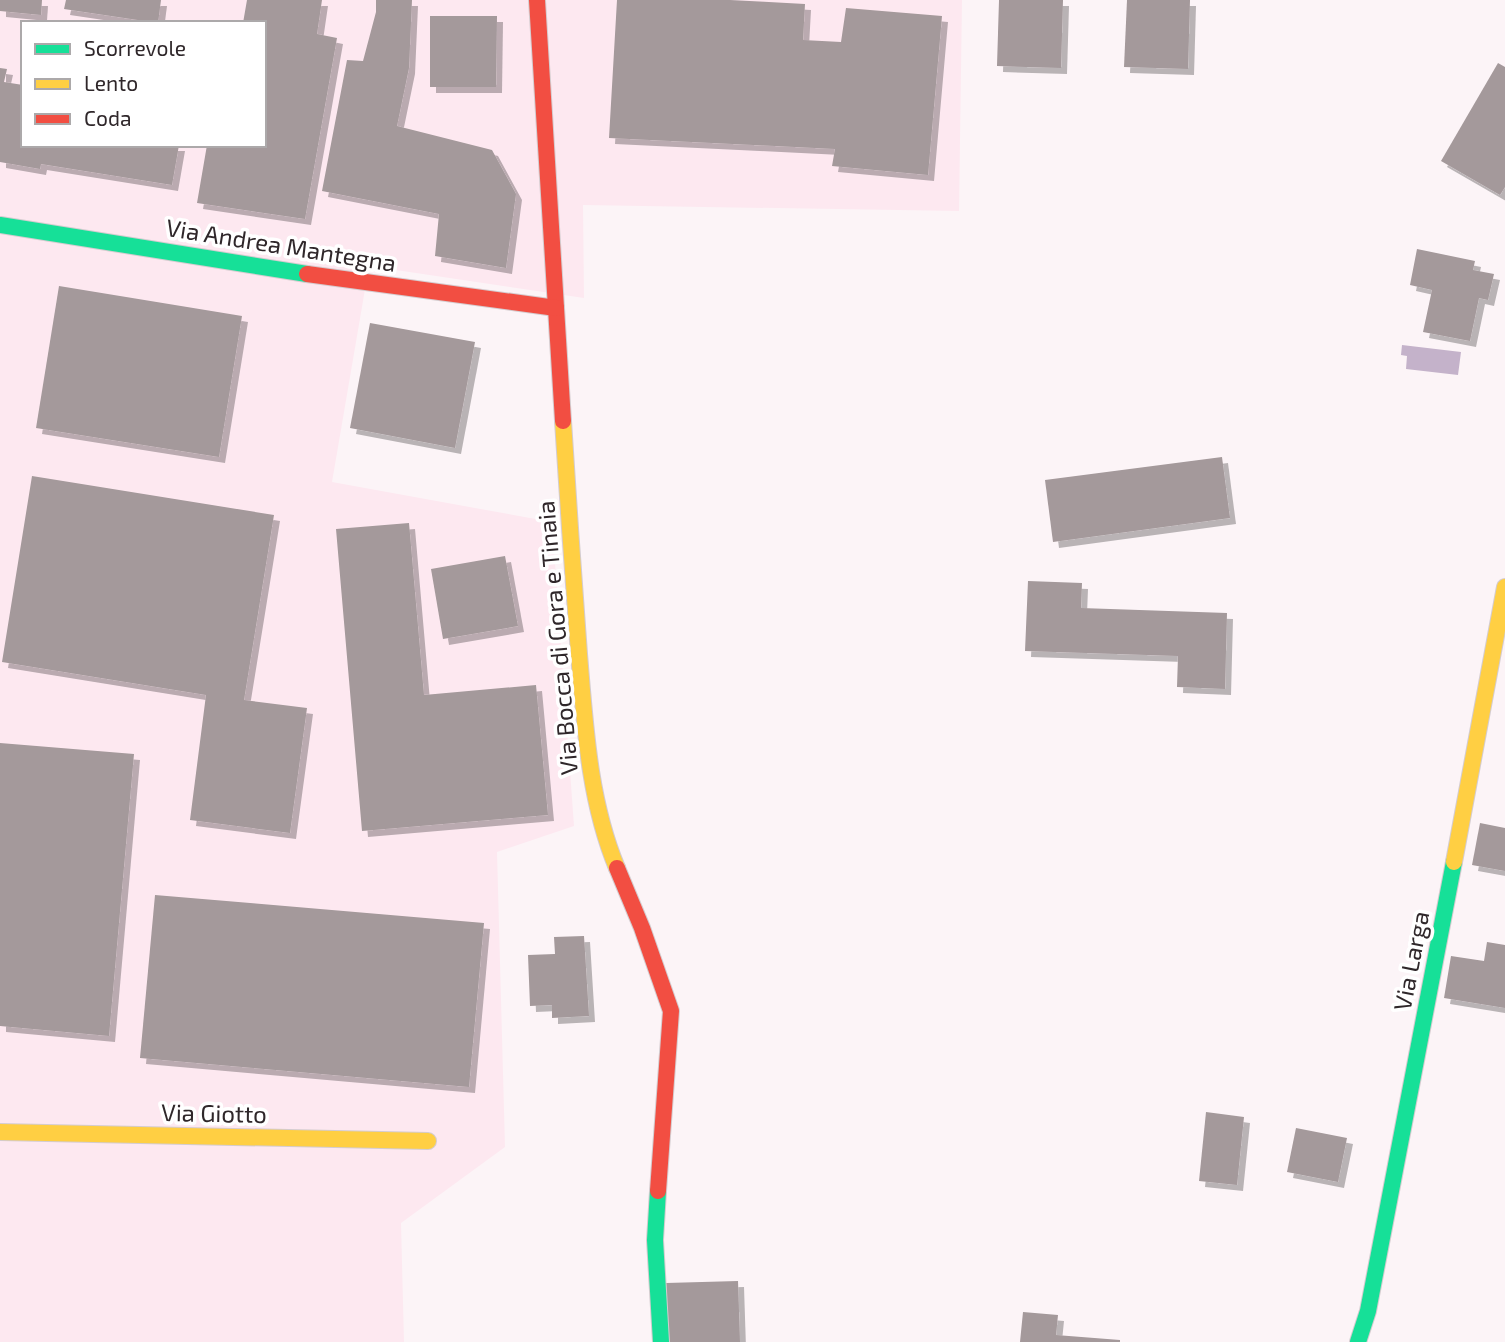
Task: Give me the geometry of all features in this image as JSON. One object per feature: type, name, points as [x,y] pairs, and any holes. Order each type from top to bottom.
[{"type":"street","name":"Via Bocca di Gora e Tinaia","points":[[537,0],[573,574],[587,752],[607,844],[642,928],[671,1011],[655,1240],[661,1342]]},
{"type":"street","name":"Via Andrea Mantegna","points":[[0,225],[331,278],[556,308]]},
{"type":"street","name":"Via Larga","points":[[1358,1342],[1368,1311],[1505,587]]},
{"type":"street","name":"Via Giotto","points":[[0,1132],[428,1141]]},
{"type":"shaded area","points":[[0,0],[962,0],[959,211],[583,205],[584,298],[369,266],[332,482],[552,522],[574,826],[497,852],[505,1147],[401,1223],[404,1342],[0,1342]]},
{"type":"shaded area","points":[[1402,345],[1461,352],[1458,375],[1406,369],[1407,356],[1401,355]]},
{"type":"building","points":[[0,0],[42,0],[41,15],[0,11]]},
{"type":"building","points":[[66,0],[161,0],[158,21],[64,9]]},
{"type":"building","points":[[247,0],[322,0],[317,34],[337,38],[305,219],[197,203],[207,147],[266,147],[266,21],[243,21]]},
{"type":"building","points":[[376,0],[412,0],[409,68],[397,126],[492,150],[516,194],[506,268],[435,256],[439,214],[322,191],[347,60],[363,61],[376,12]]},
{"type":"building","points":[[617,0],[730,0],[805,4],[803,40],[841,42],[846,8],[942,16],[928,175],[832,166],[835,149],[609,138]]},
{"type":"building","points":[[999,0],[1063,0],[1061,68],[997,66]]},
{"type":"building","points":[[1127,0],[1190,0],[1188,69],[1124,67]]},
{"type":"building","points":[[430,16],[497,16],[496,87],[430,87]]},
{"type":"building","points":[[1498,63],[1505,67],[1505,187],[1500,195],[1441,161]]},
{"type":"building","points":[[0,68],[7,69],[4,82],[21,85],[21,147],[179,147],[172,185],[41,164],[40,169],[0,162]]},
{"type":"building","points":[[1417,249],[1475,261],[1473,270],[1494,274],[1488,300],[1479,298],[1470,341],[1423,332],[1432,290],[1410,285]]},
{"type":"building","points":[[59,286],[242,316],[219,457],[36,428]]},
{"type":"building","points":[[370,323],[475,342],[455,448],[350,428]]},
{"type":"building","points":[[1222,457],[1230,518],[1053,542],[1045,480]]},
{"type":"building","points":[[32,476],[274,515],[244,700],[307,708],[290,833],[190,820],[206,695],[2,662]]},
{"type":"building","points":[[409,523],[424,695],[536,685],[548,815],[362,831],[336,529]]},
{"type":"building","points":[[505,556],[518,626],[443,639],[431,569]]},
{"type":"building","points":[[1028,581],[1082,583],[1081,608],[1227,613],[1225,689],[1177,687],[1178,656],[1025,651]]},
{"type":"building","points":[[0,743],[134,754],[109,1036],[0,1026]]},
{"type":"building","points":[[1480,823],[1505,828],[1505,871],[1472,865]]},
{"type":"building","points":[[155,895],[484,923],[469,1087],[140,1058]]},
{"type":"building","points":[[584,936],[589,1016],[552,1018],[552,1005],[530,1006],[528,955],[555,954],[554,937]]},
{"type":"building","points":[[1487,942],[1505,945],[1505,1008],[1444,998],[1451,956],[1484,961]]},
{"type":"building","points":[[1206,1112],[1244,1117],[1237,1185],[1199,1181]]},
{"type":"building","points":[[1296,1128],[1347,1138],[1338,1182],[1287,1172]]},
{"type":"building","points":[[738,1281],[740,1342],[668,1342],[666,1283]]},
{"type":"building","points":[[1023,1312],[1058,1315],[1056,1335],[1120,1342],[1020,1342]]},
{"type":"traffic: fast","points":[[0,225],[307,274]]},
{"type":"traffic: fast","points":[[1358,1342],[1368,1311],[1454,862]]},
{"type":"traffic: fast","points":[[658,1191],[655,1240],[661,1342]]},
{"type":"traffic: slow","points":[[563,421],[586,736],[600,816],[617,868]]},
{"type":"traffic: slow","points":[[1454,862],[1505,587]]},
{"type":"traffic: slow","points":[[0,1132],[428,1141]]},
{"type":"traffic: jam","points":[[537,0],[563,421]]},
{"type":"traffic: jam","points":[[307,274],[556,308]]},
{"type":"traffic: jam","points":[[617,868],[642,928],[671,1011],[658,1191]]}]
